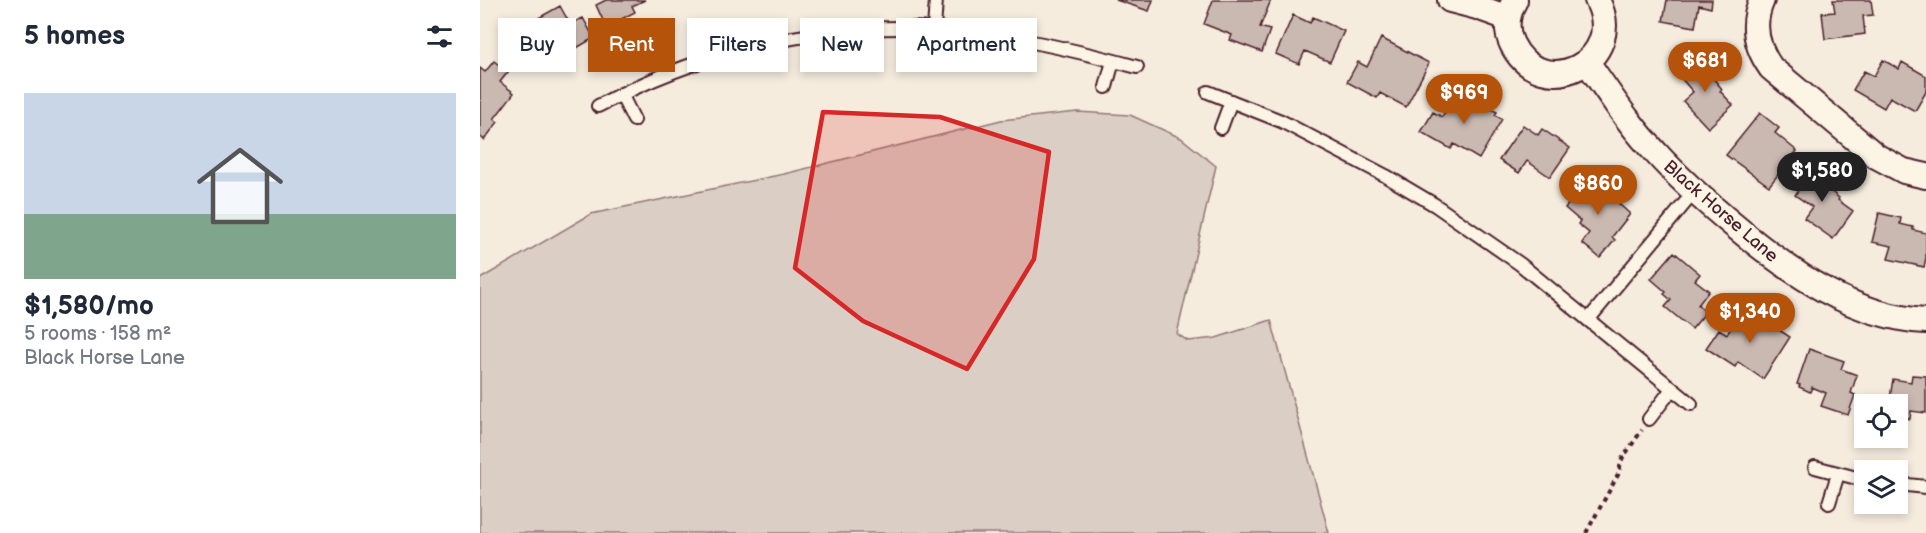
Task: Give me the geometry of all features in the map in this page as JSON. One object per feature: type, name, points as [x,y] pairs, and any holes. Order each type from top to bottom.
[{"type":"street","points":[[1450,0],[1511,9],[1508,30],[1515,51],[1526,63],[1536,69],[1554,73],[1567,72],[1587,62],[1597,51],[1604,34],[1605,22],[1598,0]]},
{"type":"street","points":[[1762,0],[1755,21],[1756,35],[1759,49],[1771,68],[1876,156],[1904,171],[1926,176]]},
{"type":"street","name":"Black Horse Lane","points":[[1587,62],[1654,152],[1694,192],[1775,259],[1805,280],[1843,299],[1883,315],[1926,321]]},
{"type":"lane","points":[[935,18],[936,0]]},
{"type":"lane","points":[[598,106],[676,69],[716,56],[772,42],[821,34],[896,29]]},
{"type":"lane","points":[[1037,44],[1137,67]]},
{"type":"lane","points":[[1106,87],[1113,61]]},
{"type":"lane","points":[[1208,92],[1281,120],[1435,205],[1520,264],[1691,404]]},
{"type":"lane","points":[[621,94],[634,120]]},
{"type":"lane","points":[[1221,128],[1231,101]]},
{"type":"lane","points":[[1588,320],[1694,192]]},
{"type":"lane","points":[[1649,420],[1672,389]]},
{"type":"lane","points":[[1815,466],[1854,478]]},
{"type":"lane","points":[[1829,503],[1838,474]]},
{"type":"lane","points":[[1908,485],[1926,487]]},
{"type":"path","points":[[1586,533],[1618,475],[1622,459],[1649,420]]},
{"type":"highlighted area","points":[[823,112],[940,117],[1049,152],[1034,259],[967,369],[863,321],[795,268]]},
{"type":"shaded area","points":[[1077,112],[1130,115],[1181,138],[1216,166],[1177,334],[1188,341],[1216,338],[1271,320],[1329,533],[480,533],[480,279],[591,214],[784,174],[1001,120]]},
{"type":"building","points":[[606,0],[645,0],[632,6],[635,12],[623,18],[602,18],[596,5]]},
{"type":"building","points":[[1116,0],[1153,0],[1149,11]]},
{"type":"building","points":[[1213,0],[1271,0],[1260,27],[1270,30],[1262,52],[1230,40],[1232,35],[1204,24]]},
{"type":"building","points":[[1667,0],[1712,0],[1711,8],[1699,5],[1695,27],[1663,21]]},
{"type":"building","points":[[1833,0],[1871,0],[1873,15],[1863,16],[1865,34],[1825,39],[1822,13],[1835,12]]},
{"type":"building","points":[[560,6],[567,18],[538,18]]},
{"type":"building","points":[[1293,15],[1310,23],[1313,17],[1344,31],[1330,62],[1305,51],[1299,64],[1276,54]]},
{"type":"building","points":[[583,18],[588,27],[588,41],[576,48],[576,21]]},
{"type":"building","points":[[1381,38],[1429,63],[1406,107],[1380,93],[1377,98],[1347,82],[1358,62],[1367,67]]},
{"type":"building","points":[[1702,57],[1718,74],[1713,78],[1722,89],[1720,91],[1733,105],[1708,128],[1683,101],[1693,92],[1680,77]]},
{"type":"building","points":[[1883,60],[1899,69],[1902,62],[1926,76],[1926,92],[1915,111],[1890,97],[1884,108],[1853,90],[1864,71],[1874,76]]},
{"type":"building","points":[[494,61],[498,64],[498,72],[508,72],[500,82],[514,93],[494,119],[498,122],[484,140],[480,136],[480,68],[485,72]]},
{"type":"building","points":[[1457,90],[1497,112],[1495,115],[1502,119],[1479,159],[1454,144],[1451,149],[1421,132],[1433,112],[1442,117]]},
{"type":"building","points":[[1760,113],[1779,128],[1775,133],[1797,151],[1769,186],[1726,155]]},
{"type":"building","points":[[1523,125],[1538,135],[1542,129],[1570,148],[1550,177],[1527,161],[1519,173],[1499,160]]},
{"type":"building","points":[[1806,166],[1832,184],[1828,189],[1853,211],[1833,239],[1804,218],[1812,207],[1795,195],[1800,188],[1793,183]]},
{"type":"building","points":[[1588,180],[1596,186],[1599,183],[1621,202],[1619,204],[1630,214],[1612,237],[1615,240],[1600,258],[1582,243],[1589,233],[1578,224],[1580,221],[1565,208]]},
{"type":"building","points":[[1879,213],[1901,218],[1900,224],[1926,233],[1924,267],[1888,259],[1892,246],[1872,242]]},
{"type":"building","points":[[1674,252],[1700,274],[1695,280],[1709,291],[1698,305],[1706,312],[1692,329],[1665,307],[1671,300],[1664,294],[1666,292],[1651,279]]},
{"type":"building","points":[[1745,308],[1790,337],[1763,379],[1738,362],[1735,367],[1706,348],[1719,329],[1727,334]]},
{"type":"building","points":[[1809,349],[1844,361],[1841,369],[1857,375],[1851,393],[1854,398],[1848,415],[1821,406],[1826,393],[1812,387],[1810,392],[1797,384]]},
{"type":"building","points":[[1912,375],[1926,376],[1926,413],[1911,411],[1910,419],[1908,419],[1908,394],[1891,394],[1893,379],[1911,382]]}]
